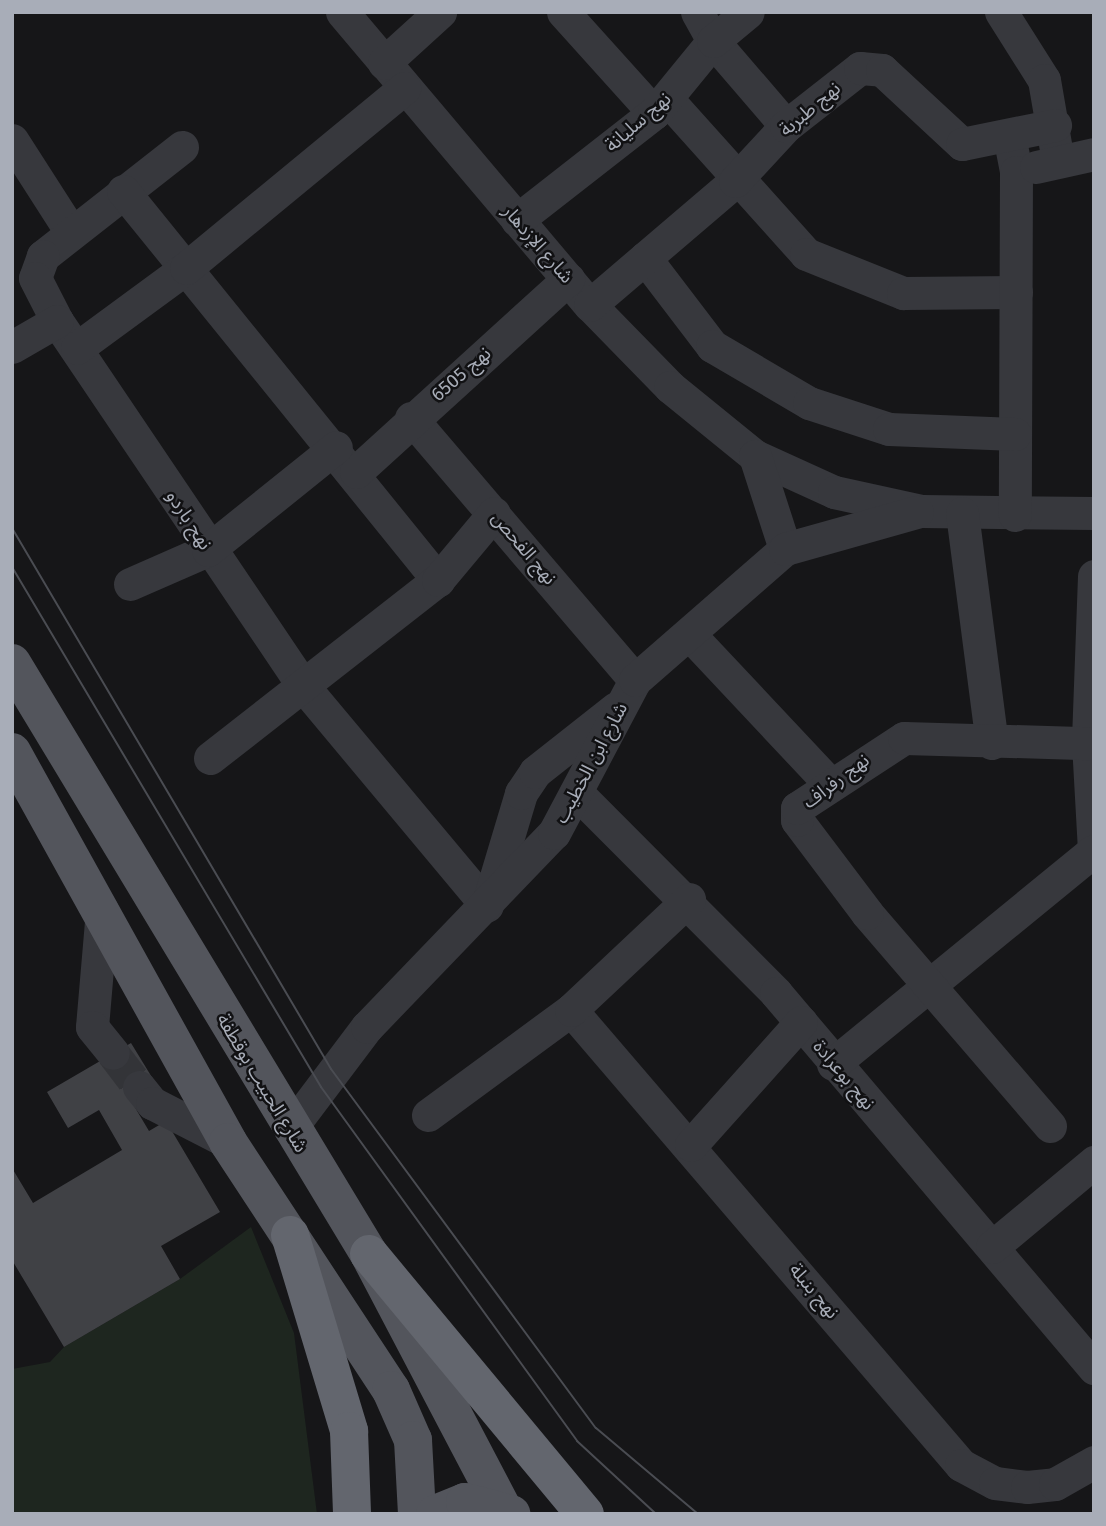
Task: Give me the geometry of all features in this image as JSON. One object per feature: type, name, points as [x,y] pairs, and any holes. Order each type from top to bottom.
[{"type":"highway","points":[[289,1235],[349,1431],[352,1514]]},
{"type":"highway","points":[[369,1254],[585,1514]]},
{"type":"main road","name":"شارع الحبيب بوقطفة","points":[[12,663],[290,1129],[369,1254],[507,1511]]},
{"type":"main road","points":[[12,752],[102,910],[228,1142],[391,1390],[413,1440],[416,1514]]},
{"type":"main road","points":[[435,1514],[465,1502],[507,1511]]},
{"type":"street","name":"شارع الإزدهار","points":[[342,12],[568,279],[670,387],[755,456],[834,492]]},
{"type":"street","points":[[384,63],[440,12]]},
{"type":"street","points":[[563,12],[806,254],[853,278],[902,293],[1016,292]]},
{"type":"street","points":[[697,12],[713,41],[786,126]]},
{"type":"street","name":"نهج سليانة","points":[[517,220],[660,106],[713,41],[748,12]]},
{"type":"street","points":[[1000,12],[1044,80],[1055,125],[1058,161]]},
{"type":"street","name":"نهج طبربة","points":[[590,304],[735,181],[786,126],[872,66],[950,139],[975,146],[1055,125]]},
{"type":"street","points":[[77,348],[186,268],[404,88]]},
{"type":"street","points":[[1009,135],[1016,172],[1015,515]]},
{"type":"street","points":[[12,139],[71,232]]},
{"type":"street","name":"نهج باردو","points":[[182,147],[71,232],[36,269],[57,321],[208,550],[304,687],[487,906]]},
{"type":"street","points":[[1016,172],[1094,154]]},
{"type":"street","points":[[123,191],[346,459],[438,580]]},
{"type":"street","points":[[645,258],[712,346],[799,398],[889,429],[1015,434]]},
{"type":"street","name":"نهج 6505","points":[[130,584],[208,550],[411,418],[568,279]]},
{"type":"street","points":[[12,347],[57,321]]},
{"type":"street","name":"نهج الفحص","points":[[411,418],[494,513],[629,692]]},
{"type":"street","points":[[755,456],[785,549]]},
{"type":"street","name":"شارع ابن الخطيب","points":[[834,492],[922,511],[1015,515],[1094,513]]},
{"type":"street","name":"شارع ابن الخطيب","points":[[290,1129],[367,1027],[487,906],[579,795],[629,692],[785,549],[922,511]]},
{"type":"street","points":[[210,758],[438,580],[494,513]]},
{"type":"street","points":[[962,513],[992,743]]},
{"type":"street","points":[[833,1064],[927,981],[1093,848],[1088,743],[1094,576]]},
{"type":"street","points":[[691,636],[829,783]]},
{"type":"street","points":[[487,906],[522,793],[535,772],[629,692]]},
{"type":"street","name":"نهج رفراف","points":[[1050,1126],[867,914],[797,820],[803,801],[893,740],[1088,743]]},
{"type":"street","name":"نهج بوعرادة","points":[[579,795],[689,899],[801,1022],[833,1064],[1094,1368]]},
{"type":"street","points":[[428,1115],[571,1010],[689,899]]},
{"type":"street","points":[[102,910],[92,1027],[113,1053]]},
{"type":"street","name":"نهج بنبلة","points":[[571,1010],[691,1145],[961,1465],[995,1483],[1027,1487],[1055,1484],[1094,1462]]},
{"type":"street","points":[[691,1145],[801,1022]]},
{"type":"street","points":[[139,1087],[152,1103],[228,1142]]},
{"type":"street","points":[[992,1247],[1094,1163]]},
{"type":"shaded area","points":[[251,1227],[294,1333],[317,1514],[12,1514],[12,1369],[50,1362],[64,1347],[180,1279]]},
{"type":"building","points":[[131,1043],[153,1079],[127,1094],[149,1131],[166,1121],[220,1212],[161,1246],[180,1279],[64,1347],[12,1260],[12,1168],[33,1203],[122,1150],[99,1110],[68,1128],[47,1092]]},
{"type":"tunnel","points":[[113,1053],[139,1087]]},
{"type":"tram line","points":[[12,528],[331,1069],[596,1428],[698,1514]]},
{"type":"tram line","points":[[12,567],[321,1087],[577,1441],[656,1514]]}]
